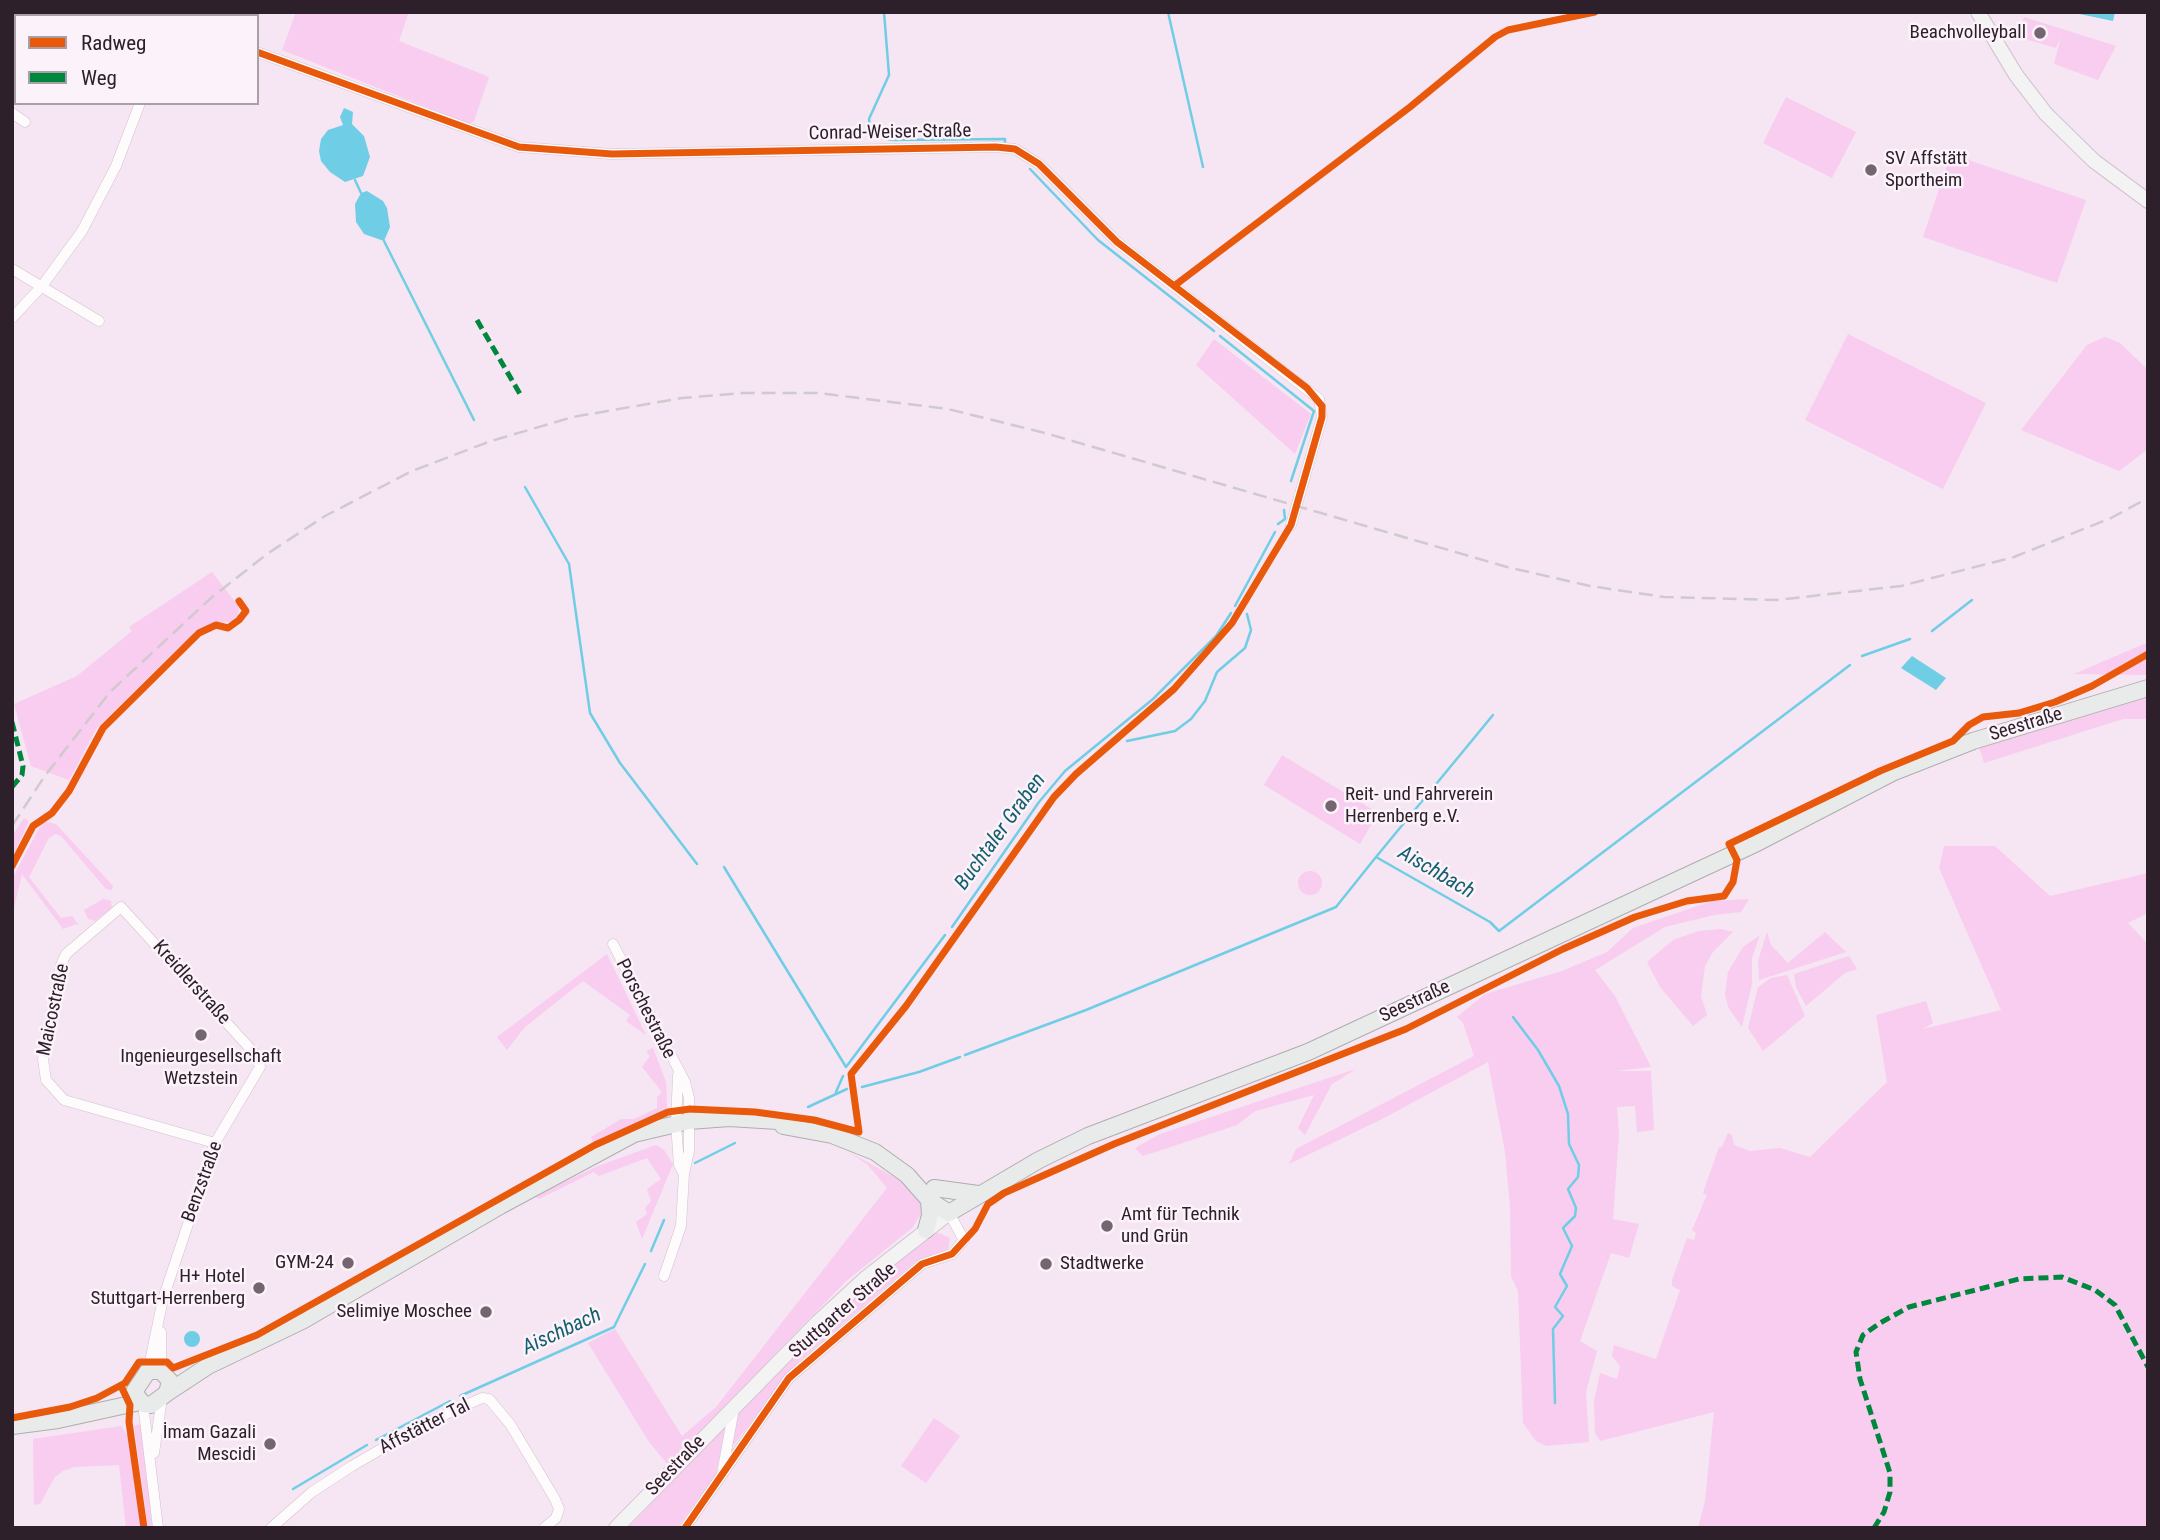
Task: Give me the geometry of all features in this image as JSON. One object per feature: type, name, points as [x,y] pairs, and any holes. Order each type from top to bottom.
[{"type":"main road","points":[[1978,12],[2016,75],[2046,114],[2094,161],[2148,201]]},
{"type":"main road","name":"Seestraße","points":[[616,1528],[735,1404],[845,1297],[926,1230],[978,1194],[1088,1136],[1332,1041],[1757,843],[1894,772],[1973,741],[2148,688]]},
{"type":"main road","points":[[12,1426],[142,1403],[151,1405],[208,1366],[302,1321],[627,1137],[683,1127],[755,1119],[778,1121],[791,1127],[855,1142],[887,1159],[931,1194],[949,1213]]},
{"type":"main road","points":[[931,1194],[978,1194]]},
{"type":"main road","points":[[926,1230],[931,1194]]},
{"type":"main road","points":[[87,1413],[154,1375],[208,1366]]},
{"type":"main road","points":[[154,1375],[170,1381],[164,1395]]},
{"type":"main road","points":[[142,1403],[134,1392],[154,1375]]},
{"type":"street","name":"Conrad-Weiser-Straße","points":[[259,53],[519,147],[612,154],[983,147],[1015,149],[1040,164],[1116,242],[1318,399],[1322,416],[1291,526]]},
{"type":"street","points":[[12,318],[42,286],[82,231],[130,135],[139,105]]},
{"type":"street","points":[[12,113],[25,122]]},
{"type":"street","points":[[12,270],[99,321]]},
{"type":"street","name":"Kreidlerstraße","points":[[121,907],[259,1061]]},
{"type":"street","name":"Maicostraße","points":[[121,907],[66,954],[43,1059],[46,1080],[64,1100],[215,1143]]},
{"type":"street","name":"Porschestraße","points":[[613,944],[688,1091],[680,1165],[684,1174],[681,1226],[664,1276]]},
{"type":"street","name":"Benzstraße","points":[[154,1375],[161,1310],[215,1143],[260,1067],[259,1061]]},
{"type":"street","name":"Stuttgarter Straße","points":[[685,1528],[789,1378],[922,1264],[952,1254],[964,1240],[949,1213]]},
{"type":"street","points":[[152,1471],[157,1419],[164,1395]]},
{"type":"street","name":"Affstätter Tal","points":[[271,1528],[312,1492],[344,1471],[414,1429],[482,1398],[489,1399],[510,1424],[541,1473],[559,1509],[556,1518],[544,1528]]},
{"type":"street","points":[[142,1403],[158,1528]]},
{"type":"street","name":"Seestraße","points":[[723,1473],[735,1404]]},
{"type":"shaded area","points":[[296,12],[409,12],[399,41],[489,77],[474,121],[469,124],[282,50]]},
{"type":"shaded area","points":[[2024,17],[2116,46],[2098,80],[2054,64],[2061,36],[2056,48],[2018,37]]},
{"type":"shaded area","points":[[1786,97],[1856,132],[1832,178],[1763,143]]},
{"type":"shaded area","points":[[1951,154],[2086,200],[2057,283],[1923,237]]},
{"type":"shaded area","points":[[1848,334],[1986,403],[1943,489],[1805,420]]},
{"type":"shaded area","points":[[2105,337],[2120,343],[2148,370],[2148,449],[2119,471],[2021,430],[2087,345]]},
{"type":"shaded area","points":[[1214,339],[1311,414],[1295,454],[1196,365]]},
{"type":"shaded area","points":[[212,572],[239,607],[238,616],[231,622],[211,623],[178,648],[97,728],[69,780],[31,766],[14,704],[77,676],[132,631],[129,627]]},
{"type":"shaded area","points":[[2148,643],[2148,675],[2074,674],[2144,644]]},
{"type":"shaded area","points":[[2148,693],[2148,719],[2123,719],[1984,763],[1978,744]]},
{"type":"shaded area","name":"Reit- und Fahrverein Herrenberg e.V.","points":[[1282,755],[1378,813],[1360,844],[1264,785]]},
{"type":"shaded area","points":[[24,818],[29,821],[12,858],[12,836]]},
{"type":"shaded area","points":[[43,821],[56,824],[113,886],[112,890],[106,889],[61,836],[56,834],[49,838],[29,877],[61,918],[72,916],[79,925],[63,929],[22,874],[12,916],[12,879]]},
{"type":"shaded area","points":[[1944,846],[1995,846],[2050,896],[2148,873],[2148,913],[2128,923],[2148,944],[2148,1528],[1698,1528],[1705,1501],[1714,1412],[1600,1441],[1595,1433],[1594,1401],[1600,1373],[1617,1379],[1620,1366],[1612,1356],[1614,1345],[1656,1359],[1680,1290],[1672,1286],[1672,1280],[1687,1238],[1694,1240],[1696,1233],[1692,1230],[1707,1195],[1703,1193],[1719,1147],[1722,1147],[1728,1133],[1732,1135],[1734,1145],[1750,1151],[1780,1148],[1810,1157],[1887,1082],[1876,1015],[1926,1001],[1933,1023],[1923,1029],[2001,1010],[1939,868]]},
{"type":"shaded area","points":[[1310,871],[1321,878],[1322,883],[1315,894],[1310,895],[1299,888],[1298,883],[1305,872]]},
{"type":"shaded area","points":[[103,899],[111,901],[112,908],[95,921],[88,919],[84,910]]},
{"type":"shaded area","points":[[1749,899],[1741,912],[1714,915],[1665,927],[1595,970],[1615,996],[1651,1067],[1615,1071],[1651,1071],[1654,1130],[1637,1132],[1635,1106],[1617,1107],[1619,1134],[1613,1219],[1639,1224],[1629,1258],[1611,1253],[1580,1341],[1597,1351],[1586,1392],[1589,1442],[1546,1446],[1536,1441],[1523,1423],[1518,1291],[1511,1276],[1510,1206],[1505,1152],[1488,1062],[1382,1119],[1289,1164],[1296,1149],[1474,1056],[1463,1023],[1457,1017],[1485,994],[1562,971],[1607,952],[1633,928],[1712,901]]},
{"type":"shaded area","points":[[1721,929],[1733,932],[1713,952],[1705,966],[1701,996],[1707,1015],[1693,1026],[1660,987],[1647,962],[1673,940],[1699,931]]},
{"type":"shaded area","points":[[1767,932],[1771,945],[1788,963],[1825,932],[1846,952],[1759,980],[1758,961]]},
{"type":"shaded area","points":[[1760,935],[1752,958],[1752,984],[1742,1027],[1729,1009],[1725,995],[1728,972],[1743,947]]},
{"type":"shaded area","points":[[607,954],[646,1035],[626,1021],[630,1015],[583,981],[525,1027],[507,1050],[497,1037]]},
{"type":"shaded area","points":[[1849,956],[1857,969],[1845,973],[1806,1006],[1796,987],[1794,974]]},
{"type":"shaded area","points":[[1787,975],[1805,1016],[1763,1051],[1748,1028],[1758,987],[1771,978]]},
{"type":"shaded area","points":[[653,1048],[666,1082],[667,1107],[662,1114],[593,1142],[591,1137],[621,1119],[634,1119],[657,1108],[657,1097],[662,1092],[642,1067],[650,1056],[646,1051]]},
{"type":"shaded area","points":[[1356,1069],[1332,1084],[1305,1135],[1298,1128],[1314,1095],[1255,1111],[1237,1125],[1143,1156],[1135,1148],[1160,1134]]},
{"type":"shaded area","points":[[656,1145],[664,1150],[673,1164],[642,1239],[636,1222],[647,1214],[645,1208],[651,1201],[647,1189],[661,1179],[647,1158],[599,1176],[594,1172],[539,1199],[535,1196],[598,1166]]},
{"type":"shaded area","points":[[849,1152],[903,1182],[925,1208],[912,1228],[845,1282],[668,1465],[649,1442],[588,1343],[615,1329],[682,1436],[716,1407],[887,1188],[868,1165]]},
{"type":"shaded area","points":[[936,1232],[950,1238],[948,1249],[915,1262],[799,1361],[729,1451],[738,1414],[786,1362],[845,1305],[903,1255]]},
{"type":"shaded area","points":[[934,1418],[960,1436],[926,1483],[901,1466]]},
{"type":"shaded area","points":[[140,1424],[144,1440],[152,1528],[148,1528],[134,1426]]},
{"type":"shaded area","points":[[726,1424],[716,1474],[678,1527],[628,1528]]},
{"type":"shaded area","points":[[121,1426],[132,1442],[144,1528],[126,1528],[119,1465],[74,1467],[63,1471],[55,1477],[40,1504],[34,1505],[33,1439]]},
{"type":"water","points":[[2070,12],[2115,12],[2113,21]]},
{"type":"water","points":[[344,108],[353,112],[352,124],[364,136],[370,157],[363,176],[345,182],[330,172],[321,161],[319,151],[321,139],[328,130],[343,125],[340,117]]},
{"type":"water","points":[[367,191],[383,201],[387,208],[390,227],[384,241],[364,234],[356,222],[355,204],[361,193]]},
{"type":"water","points":[[1912,656],[1946,678],[1936,690],[1901,668]]},
{"type":"water","points":[[192,1331],[198,1333],[198,1345],[192,1347],[186,1345],[184,1339],[186,1333]]},
{"type":"waterway","name":"Buchtaler Graben","points":[[884,12],[889,75],[869,119],[870,128],[882,138],[892,140],[1005,139],[1005,143]]},
{"type":"waterway","points":[[1168,12],[1203,167]]},
{"type":"waterway","name":"Buchtaler Graben","points":[[1030,169],[1098,240],[1214,331]]},
{"type":"waterway","points":[[355,180],[361,193]]},
{"type":"waterway","points":[[384,241],[474,420]]},
{"type":"waterway","name":"Buchtaler Graben","points":[[1220,336],[1314,411],[1291,481]]},
{"type":"waterway","points":[[525,487],[569,564],[590,713],[620,763],[697,864]]},
{"type":"waterway","points":[[1278,524],[1285,519],[1284,510]]},
{"type":"waterway","name":"Buchtaler Graben","points":[[1235,606],[1275,532]]},
{"type":"waterway","points":[[1932,631],[1972,600]]},
{"type":"waterway","name":"Buchtaler Graben","points":[[952,927],[1039,802],[1065,771],[1153,699],[1216,636],[1231,613]]},
{"type":"waterway","name":"Buchtaler Graben","points":[[1127,741],[1175,731],[1191,719],[1205,701],[1217,672],[1245,648],[1251,630],[1247,614]]},
{"type":"waterway","points":[[1862,656],[1910,639]]},
{"type":"waterway","name":"Aischbach","points":[[965,1055],[1086,1010],[1336,907],[1376,857],[1490,922],[1499,931],[1850,665]]},
{"type":"waterway","points":[[1376,857],[1493,715]]},
{"type":"waterway","points":[[724,867],[846,1067],[945,935]]},
{"type":"waterway","points":[[1513,1017],[1538,1050],[1559,1086],[1568,1114],[1569,1144],[1579,1165],[1578,1177],[1568,1189],[1576,1208],[1575,1216],[1563,1228],[1572,1246],[1560,1274],[1567,1286],[1555,1307],[1563,1316],[1553,1329],[1555,1403]]},
{"type":"waterway","name":"Aischbach","points":[[862,1087],[919,1072],[960,1057]]},
{"type":"waterway","name":"Buchtaler Graben","points":[[836,1092],[843,1076]]},
{"type":"waterway","name":"Aischbach","points":[[808,1107],[847,1089]]},
{"type":"waterway","name":"Aischbach","points":[[695,1163],[735,1143]]},
{"type":"waterway","name":"Aischbach","points":[[651,1251],[664,1220]]},
{"type":"waterway","name":"Aischbach","points":[[460,1396],[614,1327],[645,1264]]},
{"type":"waterway","name":"Aischbach","points":[[376,1440],[450,1401]]},
{"type":"waterway","name":"Aischbach","points":[[293,1489],[367,1445]]},
{"type":"railway","points":[[12,826],[44,777],[110,692],[211,598],[267,554],[325,516],[412,471],[491,441],[573,417],[682,398],[743,393],[818,393],[948,409],[1045,433],[1507,567],[1590,586],[1664,597],[1777,600],[1901,586],[2014,557],[2111,518],[2148,498]]},
{"type":"marked path","points":[[477,320],[520,394]]},
{"type":"marked path","points":[[12,722],[23,766],[22,775],[12,787]]},
{"type":"marked path","points":[[1874,1528],[1884,1512],[1890,1492],[1890,1473],[1860,1379],[1856,1352],[1863,1335],[1880,1323],[1909,1307],[2019,1279],[2062,1277],[2095,1290],[2115,1305],[2148,1367]]},
{"type":"cycle path","points":[[1174,286],[1410,107],[1495,37],[1508,30],[1595,12]]},
{"type":"cycle path","points":[[12,1418],[70,1407],[97,1398],[125,1383],[139,1362],[167,1362],[173,1368],[257,1335],[595,1145],[668,1112],[690,1109],[755,1112],[814,1120],[859,1132],[851,1074],[906,1006],[1054,797],[1076,774],[1174,689],[1232,623],[1291,525],[1322,417],[1322,406],[1307,388],[1117,242],[1039,164],[1015,149],[996,147],[612,154],[519,147],[259,53]]},
{"type":"cycle path","points":[[12,866],[33,826],[52,813],[69,791],[103,728],[199,633],[216,625],[228,628],[239,620],[246,611],[239,601]]},
{"type":"cycle path","points":[[685,1528],[789,1378],[922,1264],[952,1254],[975,1229],[988,1204],[1004,1193],[1114,1144],[1406,1029],[1563,949],[1635,917],[1687,901],[1724,896],[1733,882],[1737,860],[1729,844],[1880,771],[1953,741],[1969,725],[1983,717],[2019,713],[2055,702],[2092,686],[2148,654]]},
{"type":"cycle path","points":[[121,1386],[130,1405],[129,1422],[144,1528]]},
{"type":"place","name":"Beachvolleyball","points":[[2040,33]]},
{"type":"place","name":"SV Affstätt Sportheim","points":[[1871,170]]},
{"type":"place","name":"Reit- und Fahrverein Herrenberg e.V.","points":[[1331,806]]},
{"type":"place","name":"Ingenieurgesellschaft Wetzstein","points":[[201,1035]]},
{"type":"place","name":"Amt für Technik und Grün","points":[[1107,1226]]},
{"type":"place","name":"GYM-24","points":[[348,1263]]},
{"type":"place","name":"Stadtwerke","points":[[1046,1264]]},
{"type":"place","name":"H+ Hotel Stuttgart-Herrenberg","points":[[259,1288]]},
{"type":"place","name":"Selimiye Moschee","points":[[486,1312]]},
{"type":"place","name":"İmam Gazali Mescidi","points":[[270,1444]]}]
